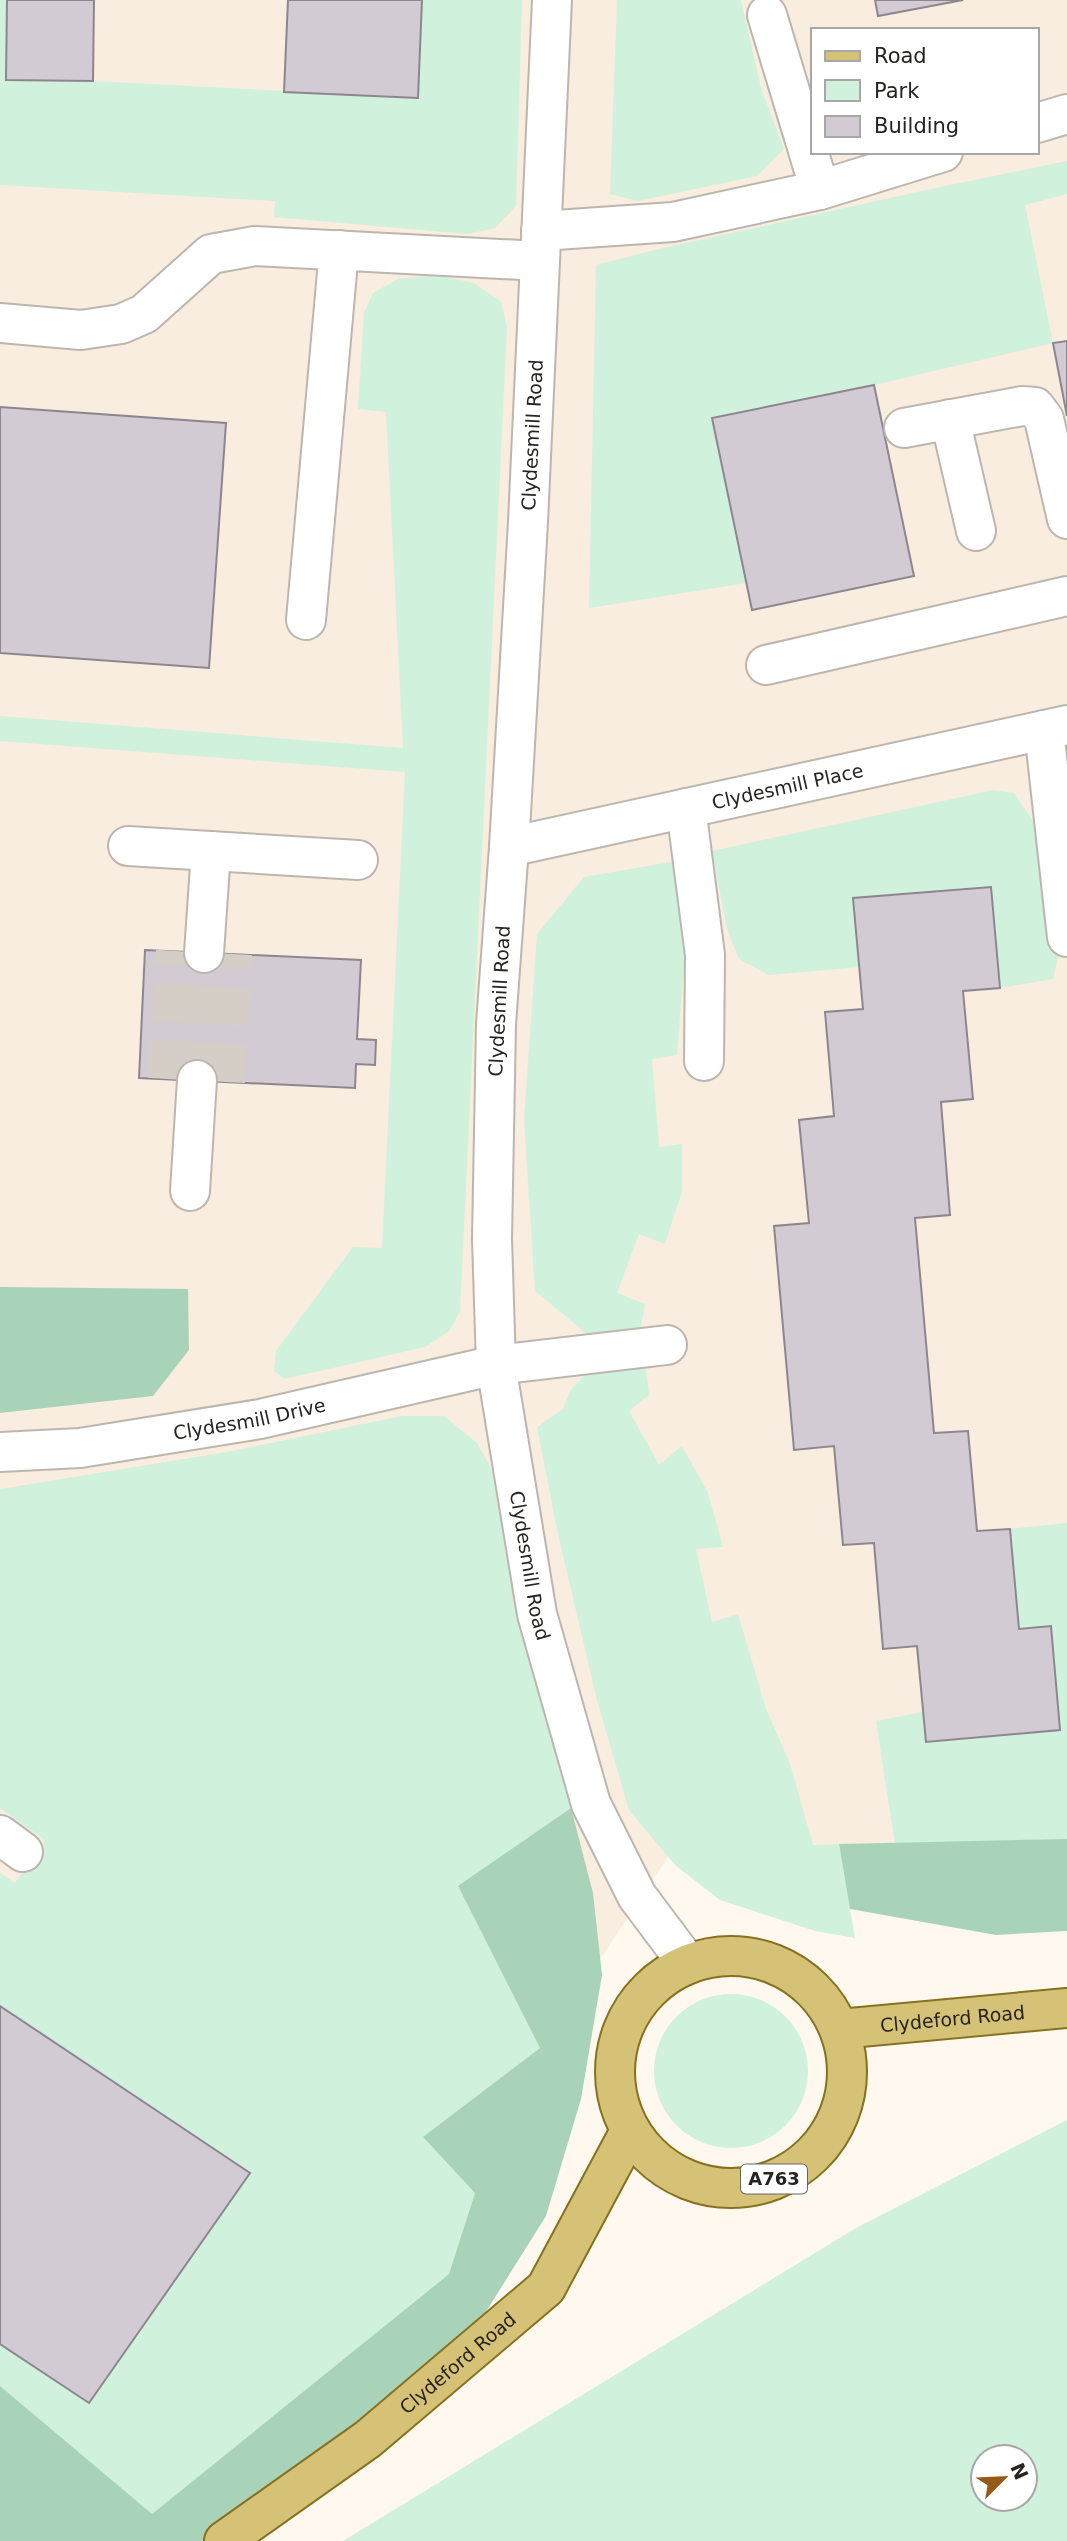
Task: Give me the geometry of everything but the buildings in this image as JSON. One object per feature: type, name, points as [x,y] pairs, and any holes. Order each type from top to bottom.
[{"type":"main road","name":"A763","points":[[723,1956],[759,1959],[771,1964],[793,1974],[821,1998],[839,2029],[847,2067],[843,2105],[826,2140],[799,2167],[764,2184],[726,2189],[688,2181],[655,2161],[631,2131],[617,2093],[616,2054],[629,2016],[654,1985],[688,1964],[723,1956]]},
{"type":"main road","name":"Clydeford Road","points":[[839,2029],[1067,2008]]},
{"type":"main road","name":"Clydeford Road","points":[[224,2541],[368,2439],[546,2288],[631,2131]]},
{"type":"street","name":"Clydesmill Road","points":[[552,0],[509,847],[496,1024],[492,1239],[496,1365],[537,1614],[591,1804],[637,1896],[688,1964]]},
{"type":"street","points":[[767,15],[820,190]]},
{"type":"street","points":[[1039,122],[1067,114]]},
{"type":"street","points":[[0,323],[81,330],[121,324],[144,314],[211,254],[255,246],[339,250],[541,246],[673,222],[820,190],[937,154]]},
{"type":"street","points":[[306,620],[339,250]]},
{"type":"street","points":[[904,428],[1022,406],[1035,407],[1044,419],[1067,519]]},
{"type":"street","points":[[950,419],[976,531]]},
{"type":"street","points":[[766,665],[1067,596]]},
{"type":"street","points":[[1056,728],[1067,937]]},
{"type":"street","name":"Clydesmill Place","points":[[509,847],[1056,728]]},
{"type":"street","points":[[686,808],[705,955],[704,1061]]},
{"type":"street","points":[[128,846],[358,860]]},
{"type":"street","points":[[204,953],[211,851]]},
{"type":"street","points":[[190,1191],[197,1080]]},
{"type":"street","name":"Clydesmill Drive","points":[[0,1452],[80,1448],[260,1419],[496,1365],[667,1345]]},
{"type":"shaded area","points":[[0,0],[1067,0],[1067,1840],[669,1855],[547,2039],[452,2270],[147,2514],[0,2388]]},
{"type":"green space","points":[[0,0],[7,0],[6,79],[418,98],[422,0],[522,0],[516,206],[495,228],[467,234],[274,217],[275,201],[0,185]]},
{"type":"green space","points":[[617,0],[741,0],[761,88],[784,149],[757,176],[638,201],[610,194]]},
{"type":"green space","points":[[1067,161],[1067,194],[1025,205],[1053,343],[874,385],[712,418],[746,583],[589,608],[596,265],[654,250]]},
{"type":"green space","points":[[436,275],[474,283],[501,302],[507,327],[460,1311],[449,1331],[425,1347],[284,1379],[274,1371],[276,1351],[353,1247],[382,1248],[405,772],[0,741],[0,716],[403,748],[386,412],[358,409],[364,313],[373,293],[398,279]]},
{"type":"green space","points":[[994,790],[1014,793],[1035,824],[1061,943],[1053,979],[1000,988],[990,887],[853,898],[859,967],[769,975],[739,959],[727,929],[712,851]]},
{"type":"green space","points":[[671,862],[679,877],[687,924],[677,1055],[652,1059],[659,1147],[682,1144],[682,1192],[665,1244],[639,1234],[617,1293],[645,1304],[639,1337],[592,1338],[535,1291],[524,1119],[537,934],[584,877]]},
{"type":"green space","points":[[0,1287],[188,1289],[189,1350],[153,1396],[0,1413]]},
{"type":"green space","points":[[645,1363],[649,1395],[629,1411],[659,1465],[682,1446],[708,1493],[723,1547],[696,1549],[712,1622],[738,1614],[766,1709],[790,1764],[813,1845],[839,1844],[855,1938],[815,1931],[720,1900],[675,1865],[629,1810],[597,1700],[558,1534],[537,1427],[563,1409],[570,1391],[591,1368]]},
{"type":"green space","points":[[402,1416],[444,1416],[477,1443],[491,1468],[512,1577],[571,1808],[458,1887],[540,2048],[423,2137],[475,2193],[449,2274],[151,2515],[0,2386],[0,1873],[15,1883],[45,1840],[0,1808],[0,1489],[227,1452]]},
{"type":"green space","points":[[1067,1523],[1067,1839],[895,1844],[876,1721],[923,1712],[926,1742],[1060,1730],[1051,1627],[1019,1629],[1010,1529]]},
{"type":"green space","points":[[571,1808],[593,1893],[602,1975],[581,2099],[546,2216],[482,2318],[387,2407],[202,2541],[0,2541],[0,2386],[152,2514],[449,2274],[475,2193],[423,2137],[540,2048],[458,1886]]},
{"type":"green space","points":[[1067,1839],[1067,1931],[996,1935],[850,1909],[839,1844]]},
{"type":"green space","points":[[731,1994],[761,2000],[786,2016],[802,2041],[808,2071],[802,2101],[786,2126],[761,2142],[731,2148],[701,2142],[676,2126],[660,2101],[654,2071],[660,2041],[676,2016],[701,2000]]},
{"type":"green space","points":[[1067,2120],[1067,2541],[343,2541],[856,2228]]},
{"type":"tunnel","points":[[167,1079],[175,951]]},
{"type":"tunnel","points":[[197,1080],[204,953]]},
{"type":"tunnel","points":[[226,1082],[233,954]]}]
